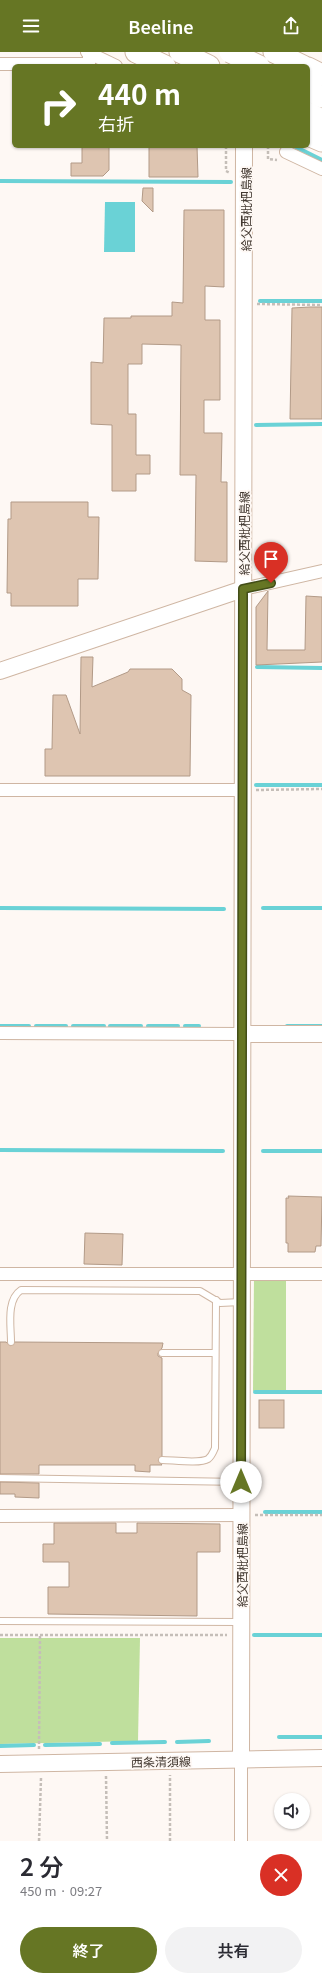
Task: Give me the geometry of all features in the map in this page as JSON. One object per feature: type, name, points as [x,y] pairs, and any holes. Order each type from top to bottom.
[{"type":"highway","points":[[136,52],[161,64]]},
{"type":"highway","points":[[157,52],[181,64]]},
{"type":"highway","points":[[180,52],[205,64]]},
{"type":"highway","points":[[230,52],[255,64]]},
{"type":"highway","points":[[274,52],[299,64]]},
{"type":"highway","points":[[310,69],[322,75]]},
{"type":"highway","points":[[310,91],[322,97]]},
{"type":"highway","points":[[310,114],[322,120]]},
{"type":"highway","points":[[310,126],[322,131]]},
{"type":"highway","points":[[310,136],[322,141]]},
{"type":"main road","points":[[243,52],[243,64]]},
{"type":"main road","name":"給父西枇杷島線","points":[[241,1759],[241,1034],[244,148]]},
{"type":"main road","points":[[0,671],[243,589]]},
{"type":"main road","points":[[241,1034],[322,1034]]},
{"type":"main road","name":"西条清須線","points":[[0,1764],[322,1758]]},
{"type":"street","points":[[0,64],[89,64],[89,52],[112,64]]},
{"type":"street","points":[[286,152],[322,169]]},
{"type":"street","points":[[243,589],[322,571]]},
{"type":"street","points":[[0,790],[242,790]]},
{"type":"street","points":[[0,1033],[241,1034]]},
{"type":"street","points":[[0,1274],[322,1274]]},
{"type":"street","points":[[0,1516],[241,1515]]},
{"type":"street","points":[[241,1759],[241,1841]]},
{"type":"lane","points":[[11,1342],[12,1300],[16,1293],[21,1290],[200,1292],[220,1303],[241,1302]]},
{"type":"lane","points":[[162,1460],[202,1461],[208,1459],[213,1454],[215,1448],[216,1300]]},
{"type":"lane","points":[[162,1353],[215,1353]]},
{"type":"lane","points":[[0,1478],[241,1482]]},
{"type":"lane","points":[[0,1621],[241,1628]]},
{"type":"path","points":[[244,304],[322,305]]},
{"type":"path","points":[[242,790],[322,789]]},
{"type":"path","points":[[241,1515],[322,1515]]},
{"type":"path","points":[[0,1635],[241,1628]]},
{"type":"path","points":[[39,1841],[40,1635]]},
{"type":"path","points":[[170,1760],[170,1841]]},
{"type":"path","points":[[106,1762],[107,1841]]},
{"type":"green space","points":[[254,1276],[286,1276],[286,1391],[253,1391]]},
{"type":"green space","points":[[0,1638],[140,1638],[138,1741],[0,1744]]},
{"type":"water","points":[[105,202],[135,202],[135,252],[104,252]]},
{"type":"building","points":[[82,148],[109,148],[109,170],[103,176],[71,176],[71,163],[82,163]]},
{"type":"building","points":[[149,148],[197,148],[198,177],[149,177]]},
{"type":"building","points":[[143,188],[153,188],[153,212],[142,201]]},
{"type":"building","points":[[184,210],[224,210],[224,287],[205,286],[205,320],[220,320],[220,400],[204,400],[204,433],[222,433],[221,482],[227,482],[227,562],[195,561],[196,475],[180,475],[181,345],[142,344],[142,364],[128,364],[128,414],[136,414],[136,455],[150,455],[150,474],[136,474],[136,491],[112,491],[112,425],[91,424],[91,362],[103,363],[104,318],[131,318],[131,316],[172,316],[172,302],[183,303]]},
{"type":"building","points":[[322,307],[322,419],[290,419],[292,308]]},
{"type":"building","points":[[11,502],[88,502],[88,517],[99,517],[98,579],[78,579],[78,606],[11,606],[11,593],[7,593],[8,519],[11,519]]},
{"type":"building","points":[[268,591],[267,650],[305,650],[306,596],[322,597],[322,662],[256,665],[256,607]]},
{"type":"building","points":[[81,657],[93,657],[92,687],[128,672],[130,669],[172,669],[182,679],[182,690],[191,695],[190,776],[45,776],[45,749],[52,749],[53,695],[66,695],[80,734]]},
{"type":"building","points":[[288,1196],[322,1197],[321,1246],[316,1246],[315,1252],[288,1252],[288,1243],[286,1243],[286,1198],[289,1198]]},
{"type":"building","points":[[85,1233],[123,1234],[122,1265],[84,1264]]},
{"type":"building","points":[[0,1342],[6,1342],[11,1346],[15,1342],[163,1343],[162,1348],[158,1353],[158,1356],[162,1358],[162,1456],[158,1460],[162,1465],[150,1465],[150,1472],[135,1471],[135,1465],[39,1465],[39,1474],[0,1474]]},
{"type":"building","points":[[259,1400],[284,1400],[284,1428],[259,1428]]},
{"type":"building","points":[[0,1482],[39,1483],[39,1498],[15,1497],[15,1494],[0,1494]]},
{"type":"building","points":[[54,1523],[116,1523],[116,1533],[137,1533],[137,1523],[220,1524],[220,1552],[197,1552],[197,1616],[48,1614],[48,1587],[69,1587],[69,1562],[43,1562],[43,1544],[54,1544]]},
{"type":"waterway","points":[[298,148],[322,160]]},
{"type":"waterway","points":[[0,181],[231,182]]},
{"type":"waterway","points":[[260,301],[322,301]]},
{"type":"waterway","points":[[256,425],[322,424]]},
{"type":"waterway","points":[[257,667],[322,668]]},
{"type":"waterway","points":[[256,785],[322,785]]},
{"type":"waterway","points":[[0,908],[224,909]]},
{"type":"waterway","points":[[263,908],[322,908]]},
{"type":"waterway","points":[[0,1026],[29,1026]]},
{"type":"waterway","points":[[36,1026],[66,1026]]},
{"type":"waterway","points":[[73,1026],[104,1026]]},
{"type":"waterway","points":[[110,1026],[141,1026]]},
{"type":"waterway","points":[[148,1026],[178,1026]]},
{"type":"waterway","points":[[185,1026],[199,1026]]},
{"type":"waterway","points":[[287,1026],[322,1026]]},
{"type":"waterway","points":[[0,1150],[223,1151]]},
{"type":"waterway","points":[[263,1151],[322,1151]]},
{"type":"waterway","points":[[255,1392],[322,1392]]},
{"type":"waterway","points":[[265,1512],[322,1512]]},
{"type":"waterway","points":[[254,1635],[322,1635]]},
{"type":"waterway","points":[[279,1737],[322,1737]]},
{"type":"waterway","points":[[177,1742],[209,1741]]},
{"type":"waterway","points":[[112,1743],[165,1742]]},
{"type":"waterway","points":[[45,1745],[100,1744]]},
{"type":"waterway","points":[[0,1746],[34,1745]]},
{"type":"route","points":[[241,1482],[243,589],[271,583]]}]
